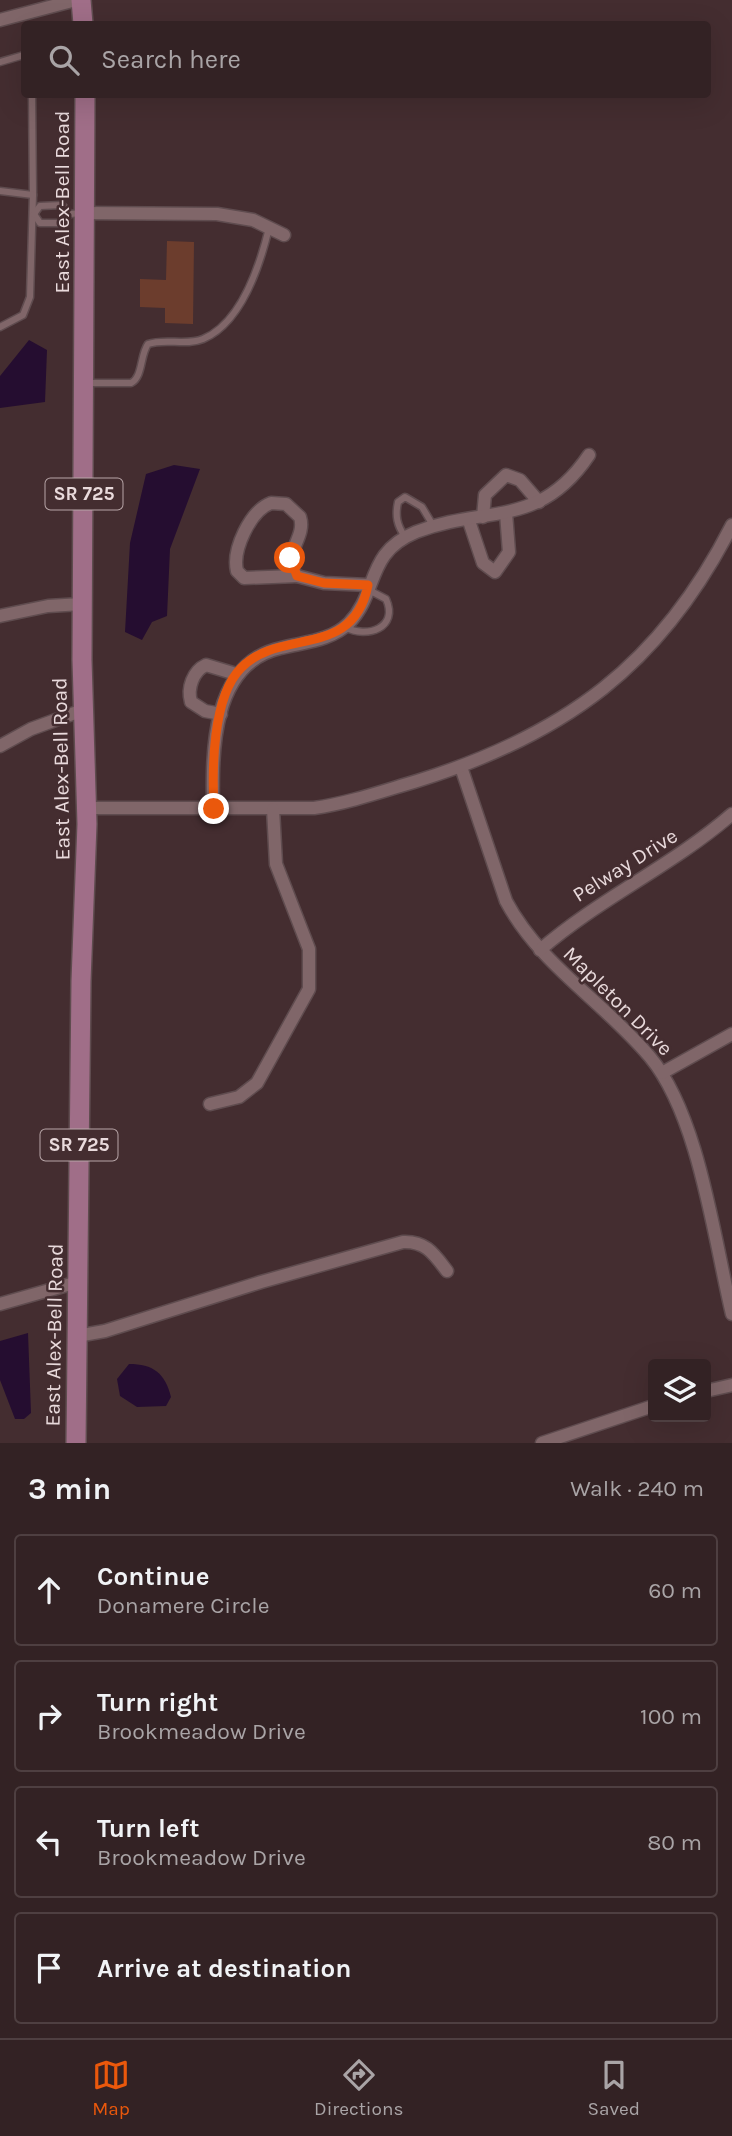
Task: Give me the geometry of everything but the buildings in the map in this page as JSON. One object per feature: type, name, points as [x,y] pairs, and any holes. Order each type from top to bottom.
[{"type":"main road","points":[[78,0],[82,21]]},
{"type":"main road","name":"East Alex-Bell Road","points":[[76,1443],[86,808],[82,604],[85,383],[77,214],[85,98]]},
{"type":"street","points":[[0,20],[78,0]]},
{"type":"street","points":[[77,214],[217,214],[253,220],[284,235]]},
{"type":"street","points":[[214,809],[214,758],[221,715],[236,674],[265,652],[317,640],[345,627],[359,610],[383,556],[405,537],[434,527],[506,513],[539,502],[565,486],[589,455]]},
{"type":"street","points":[[482,517],[485,495],[506,475],[520,480],[539,502]]},
{"type":"street","points":[[297,576],[290,558],[300,534],[300,517],[286,504],[264,505],[255,514],[235,556],[237,571],[244,578],[297,576],[324,583],[368,587]]},
{"type":"street","points":[[468,521],[483,563],[495,572],[509,552],[506,513]]},
{"type":"street","points":[[86,808],[273,809],[341,804],[461,767],[532,736],[592,698],[649,648],[684,605],[732,525]]},
{"type":"street","points":[[0,616],[48,606],[82,604]]},
{"type":"street","points":[[221,715],[191,702],[190,689],[196,672],[206,665],[236,674]]},
{"type":"street","points":[[0,746],[30,729],[83,710]]},
{"type":"street","name":"Mapleton Drive","points":[[461,767],[506,901],[517,921],[540,950],[630,1035],[662,1073],[685,1118],[732,1314]]},
{"type":"street","points":[[210,1104],[239,1097],[257,1083],[309,989],[309,949],[274,853],[273,809]]},
{"type":"street","name":"Pelway Drive","points":[[540,950],[576,919],[675,858],[732,814]]},
{"type":"street","points":[[662,1073],[732,1034]]},
{"type":"street","points":[[77,1336],[105,1331],[261,1282],[354,1258],[403,1242],[414,1241],[429,1248],[447,1271]]},
{"type":"street","points":[[0,1304],[78,1282]]},
{"type":"street","points":[[711,1390],[732,1385]]},
{"type":"street","points":[[542,1443],[648,1408]]},
{"type":"lane","points":[[0,62],[21,56]]},
{"type":"lane","points":[[0,327],[23,315],[30,297],[33,213],[32,98]]},
{"type":"lane","points":[[0,191],[33,195]]},
{"type":"lane","points":[[33,213],[40,206],[62,205],[77,214]]},
{"type":"lane","points":[[33,213],[40,223],[60,223],[77,214]]},
{"type":"lane","points":[[85,383],[131,383],[138,377],[143,352],[148,344],[193,341],[207,337],[242,301],[262,257],[269,228]]},
{"type":"lane","points":[[405,537],[397,521],[396,511],[398,502],[405,497],[422,507],[434,527]]},
{"type":"lane","points":[[345,627],[362,634],[372,632],[386,623],[389,616],[386,599],[368,587]]},
{"type":"shaded area","points":[[29,340],[47,350],[45,402],[0,408],[0,376]]},
{"type":"shaded area","points":[[174,465],[200,469],[170,549],[167,616],[152,622],[142,640],[125,632],[130,543],[146,474]]},
{"type":"shaded area","points":[[28,1333],[31,1413],[24,1419],[15,1419],[0,1380],[0,1341]]},
{"type":"shaded area","points":[[129,1364],[151,1368],[161,1376],[171,1397],[166,1406],[137,1407],[120,1396],[117,1379]]},
{"type":"route","points":[[214,809],[214,758],[219,723],[236,674],[265,652],[317,640],[340,631],[352,620],[365,597],[368,585],[305,581],[292,571],[290,558]]}]
